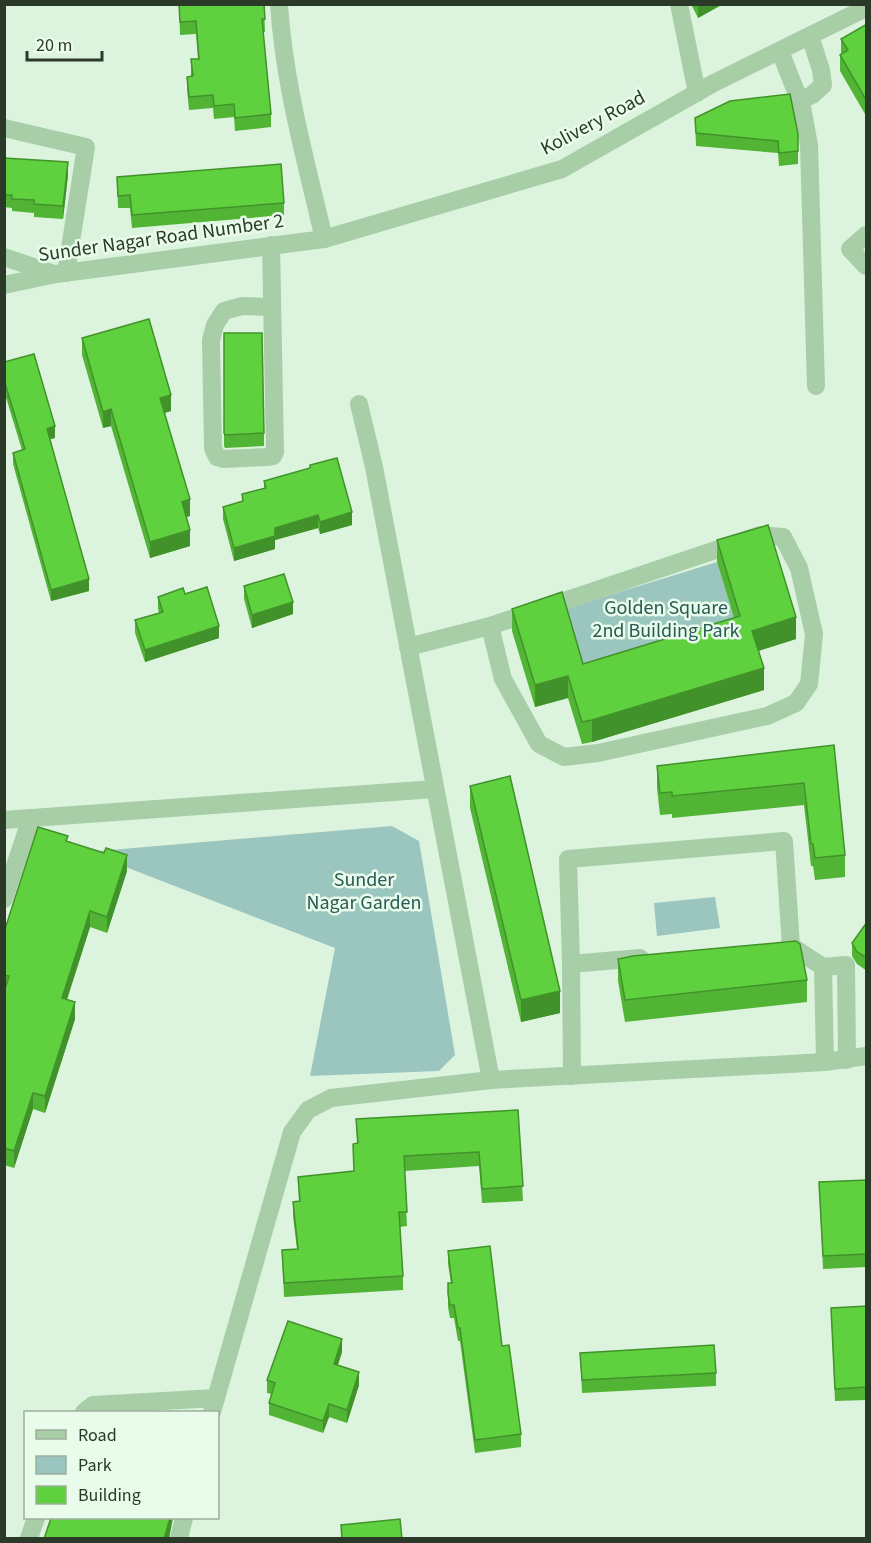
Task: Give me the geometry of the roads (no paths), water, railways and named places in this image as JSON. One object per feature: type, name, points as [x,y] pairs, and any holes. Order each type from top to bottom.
[{"type":"street","points":[[279,4],[288,83],[324,238]]},
{"type":"street","points":[[679,4],[697,93]]},
{"type":"street","name":"Kolivery Road","points":[[324,238],[562,169],[697,93],[867,8]]},
{"type":"street","points":[[800,100],[812,95],[823,85],[821,70],[810,36]]},
{"type":"street","points":[[780,51],[800,100],[809,145],[816,386]]},
{"type":"street","points":[[4,128],[86,147],[61,274],[4,257]]},
{"type":"street","points":[[867,235],[850,249],[867,266]]},
{"type":"street","name":"Sunder Nagar Road Number 2","points":[[4,285],[61,274],[324,238]]},
{"type":"street","points":[[271,245],[273,307],[275,452],[273,456],[266,457],[223,459],[216,457],[213,448],[211,340],[215,325],[224,311],[242,306],[273,307]]},
{"type":"street","points":[[359,404],[374,467],[491,1080]]},
{"type":"street","points":[[408,647],[490,626],[760,535],[783,537],[800,568],[814,634],[809,684],[796,703],[767,716],[598,753],[564,757],[539,744],[503,679],[490,626]]},
{"type":"street","points":[[4,820],[435,789]]},
{"type":"street","points":[[4,899],[31,818]]},
{"type":"street","points":[[572,1076],[568,859],[784,842],[791,946]]},
{"type":"street","points":[[768,948],[791,946],[823,967],[846,965],[847,1060]]},
{"type":"street","points":[[571,964],[652,957]]},
{"type":"street","points":[[823,967],[825,1062]]},
{"type":"street","points":[[86,1411],[93,1405],[214,1405],[292,1132],[308,1110],[331,1098],[491,1080],[825,1062],[867,1056]]},
{"type":"street","points":[[28,1539],[36,1519]]},
{"type":"street","points":[[179,1539],[184,1519]]},
{"type":"park label","name":"Golden Square 2nd Building Park","points":[[666,620]]},
{"type":"park label","name":"Sunder Nagar Garden","points":[[364,892]]}]
